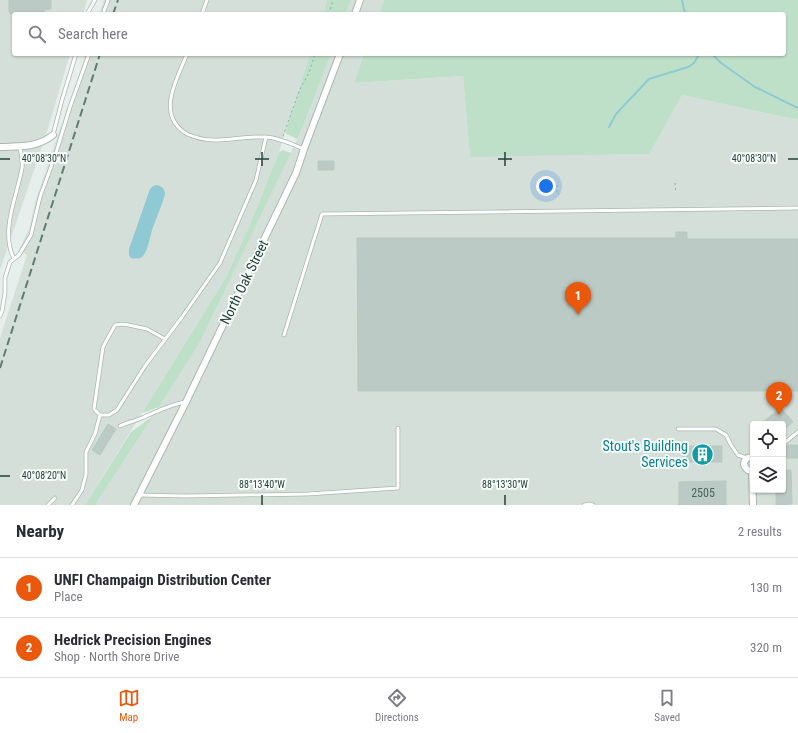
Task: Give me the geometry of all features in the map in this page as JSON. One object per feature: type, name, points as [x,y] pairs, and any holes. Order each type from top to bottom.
[{"type":"street","points":[[356,12],[360,0]]},
{"type":"street","name":"North Oak Street","points":[[134,505],[186,402],[296,173],[339,56]]},
{"type":"street","points":[[0,147],[31,146],[47,140],[53,135]]},
{"type":"street","points":[[750,458],[744,462],[744,467],[750,470]]},
{"type":"street","points":[[753,493],[753,505]]},
{"type":"lane","points":[[88,12],[95,0]]},
{"type":"lane","points":[[104,12],[108,0]]},
{"type":"lane","points":[[203,12],[207,0]]},
{"type":"lane","points":[[53,135],[75,56]]},
{"type":"lane","points":[[0,316],[5,293],[5,278],[10,262],[19,255],[31,235],[40,197],[88,56]]},
{"type":"lane","points":[[185,56],[171,95],[170,107],[175,123],[183,131],[201,139],[220,140],[266,137],[282,140],[304,149]]},
{"type":"lane","points":[[165,339],[147,329],[124,324],[115,325],[103,347],[94,409],[100,415],[109,415],[117,410],[145,366],[182,317],[220,263],[256,180],[266,137]]},
{"type":"lane","points":[[14,259],[10,252],[7,234],[8,224],[23,167],[20,147]]},
{"type":"lane","points":[[284,335],[322,214],[798,208]]},
{"type":"lane","points":[[120,426],[143,418],[164,408],[186,402]]},
{"type":"lane","points":[[72,505],[82,490],[86,474],[86,452],[95,434],[100,415]]},
{"type":"lane","points":[[140,495],[185,496],[308,494],[398,488],[398,428]]},
{"type":"lane","points":[[678,429],[716,429],[726,435],[738,455],[750,458]]},
{"type":"lane","points":[[786,442],[798,432]]},
{"type":"lane","points":[[48,505],[55,498]]},
{"type":"lane","points":[[584,505],[593,505]]},
{"type":"path","points":[[330,12],[334,0]]},
{"type":"path","points":[[282,140],[300,89],[309,73],[314,56]]},
{"type":"path","points":[[676,183],[676,193]]},
{"type":"path","points":[[557,185],[557,194],[560,194]]},
{"type":"shaded area","points":[[0,0],[87,0],[84,12],[12,12],[12,56],[69,56],[46,135],[0,270]]},
{"type":"shaded area","points":[[104,0],[327,0],[324,12],[100,12]]},
{"type":"shaded area","points":[[351,0],[384,0],[380,12],[347,12]]},
{"type":"shaded area","points":[[85,56],[309,56],[279,152],[251,222],[226,277],[85,505],[0,505],[0,338],[27,255],[19,250],[29,229],[36,199]]},
{"type":"shaded area","points":[[330,56],[363,56],[354,83],[463,76],[470,156],[648,154],[682,95],[798,120],[798,505],[95,505],[200,342],[302,129]]},
{"type":"green space","points":[[327,0],[351,0],[347,12],[324,12]]},
{"type":"green space","points":[[384,0],[798,0],[798,120],[682,95],[649,154],[470,157],[463,76],[354,83],[363,56],[786,56],[786,12],[380,12]]},
{"type":"green space","points":[[309,56],[330,56],[297,139],[285,133]]},
{"type":"green space","points":[[283,150],[291,153],[200,342],[159,407],[142,413],[226,277],[251,222],[279,152]]},
{"type":"green space","points":[[153,416],[95,505],[85,505],[131,432]]},
{"type":"water","points":[[157,185],[163,188],[165,194],[152,230],[148,247],[142,257],[131,258],[129,255],[129,249],[150,189]]},
{"type":"building","points":[[9,0],[51,0],[51,9],[44,10],[44,12],[12,12],[12,14],[10,14]]},
{"type":"building","points":[[318,161],[334,161],[334,170],[318,170]]},
{"type":"building","points":[[676,232],[687,232],[687,239],[798,239],[798,391],[358,391],[357,238],[676,238]]},
{"type":"building","points":[[781,408],[793,422],[786,428],[786,421],[764,421]]},
{"type":"building","points":[[108,424],[116,429],[100,455],[92,450]]},
{"type":"building","points":[[786,445],[798,445],[798,458],[786,458]]},
{"type":"building","name":"Stout's Building Services","points":[[683,446],[722,446],[722,462],[683,462]]},
{"type":"building","points":[[786,470],[791,470],[792,504],[776,505],[776,493],[786,493]]},
{"type":"building","points":[[726,481],[726,505],[679,505],[679,482]]},
{"type":"waterway","points":[[682,0],[685,12]]},
{"type":"waterway","points":[[609,127],[616,114],[649,79],[688,67],[694,63],[698,56]]},
{"type":"waterway","points":[[714,56],[721,63],[755,87],[798,108]]},
{"type":"railway","points":[[114,12],[118,0]]},
{"type":"railway","points":[[0,368],[99,56]]},
{"type":"place","name":"UNFI Champaign Distribution Center","points":[[578,315]]},
{"type":"place","name":"Hedrick Precision Engines","points":[[779,415]]},
{"type":"place","name":"Stout's Building Services","points":[[703,454]]}]
